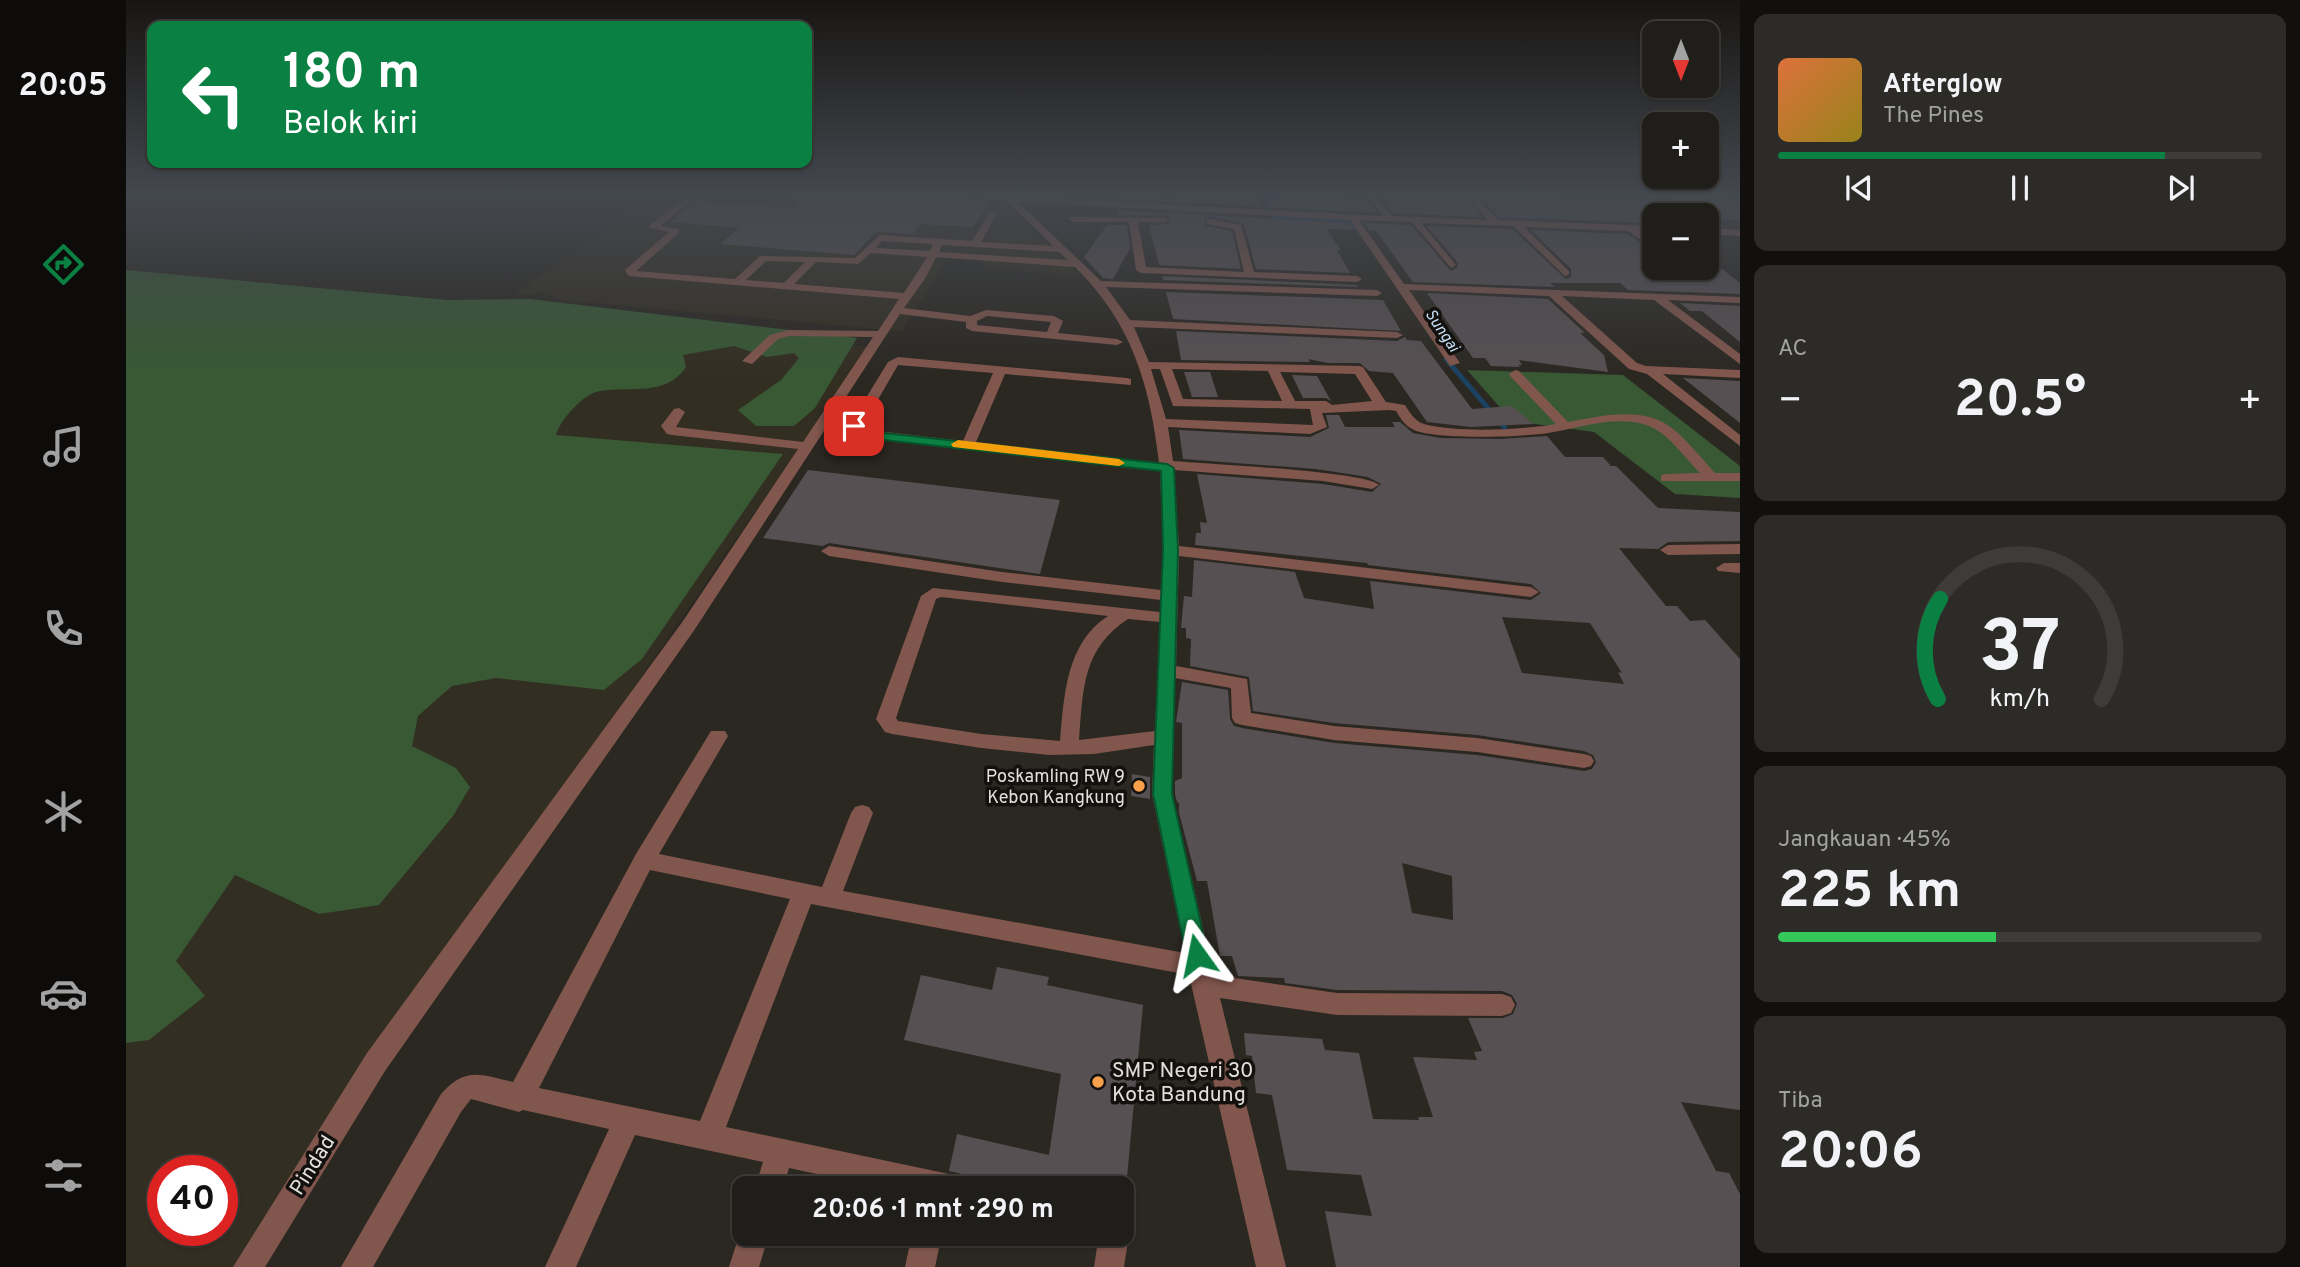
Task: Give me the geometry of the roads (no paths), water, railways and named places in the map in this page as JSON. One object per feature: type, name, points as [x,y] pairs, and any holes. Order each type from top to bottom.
[{"type":"street","points":[[649,255],[630,271],[639,276],[813,290],[903,304],[971,319],[971,327],[974,328],[1117,342]]},
{"type":"street","points":[[737,283],[763,258],[839,262],[858,261],[864,255]]},
{"type":"street","name":"Pindad","points":[[248,1267],[376,1062],[689,625],[903,304],[932,255]]},
{"type":"street","points":[[934,255],[1077,264]]},
{"type":"street","points":[[1068,255],[1098,284],[1126,323],[1144,365],[1161,423],[1167,467],[1171,550],[1162,737],[1162,794],[1271,1267]]},
{"type":"street","points":[[1139,255],[1141,270],[1357,279]]},
{"type":"street","points":[[1245,255],[1250,275]]},
{"type":"street","points":[[1380,255],[1454,363]]},
{"type":"street","points":[[1443,255],[1451,265]]},
{"type":"street","points":[[1547,255],[1565,273]]},
{"type":"street","points":[[786,287],[813,259]]},
{"type":"street","points":[[830,272],[839,262]]},
{"type":"street","points":[[813,290],[821,281]]},
{"type":"street","points":[[1098,284],[1377,293]]},
{"type":"street","points":[[1402,287],[1740,300]]},
{"type":"street","points":[[1552,293],[1631,365],[1650,370],[1740,374]]},
{"type":"street","points":[[1658,298],[1740,360]]},
{"type":"street","points":[[1126,323],[1397,335]]},
{"type":"street","points":[[748,360],[774,337],[788,333],[881,334]]},
{"type":"street","points":[[1127,382],[895,361],[854,429],[866,434],[1167,467],[1323,477],[1372,485]]},
{"type":"street","points":[[1144,365],[1165,365],[1359,370],[1381,405],[1178,403],[1165,365]]},
{"type":"street","points":[[1272,368],[1290,404]]},
{"type":"street","points":[[968,445],[1001,370]]},
{"type":"street","points":[[1650,370],[1740,442]]},
{"type":"street","points":[[1515,374],[1564,425]]},
{"type":"street","points":[[1161,423],[1310,429],[1320,427],[1315,410],[1397,406],[1414,424],[1426,428],[1534,431],[1564,425],[1619,420],[1658,424],[1711,477]]},
{"type":"street","points":[[678,412],[668,426],[672,431],[807,446]]},
{"type":"street","points":[[1666,478],[1740,477]]},
{"type":"street","points":[[1668,550],[1740,549]]},
{"type":"street","points":[[1171,550],[1531,592]]},
{"type":"street","points":[[829,551],[1002,577],[1169,596]]},
{"type":"street","points":[[1162,737],[1121,744],[1069,748],[941,735],[892,727],[886,719],[929,596],[939,592],[1168,618]]},
{"type":"street","points":[[1069,748],[1076,680],[1084,654],[1094,635],[1106,623],[1125,613]]},
{"type":"street","points":[[1166,670],[1240,683],[1242,718],[1334,733],[1477,745],[1584,761]]},
{"type":"street","points":[[519,1098],[644,860],[718,736]]},
{"type":"street","points":[[708,1136],[816,896],[862,813]]},
{"type":"street","points":[[644,860],[1338,1004],[1502,1005]]},
{"type":"street","points":[[356,1267],[451,1103],[462,1090],[470,1086],[890,1176]]},
{"type":"street","points":[[560,1267],[628,1120]]},
{"type":"street","points":[[773,1176],[780,1152]]},
{"type":"street","points":[[744,1267],[750,1246]]},
{"type":"street","points":[[920,1267],[924,1246]]},
{"type":"street","points":[[1109,1267],[1112,1246]]},
{"type":"waterway","name":"Sungai","points":[[1446,359],[1505,428]]},
{"type":"place","name":"Poskamling RW 9 Kebon Kangkung","points":[[1139,786]]},
{"type":"place","name":"SMP Negeri 30 Kota Bandung","points":[[1098,1082]]}]
